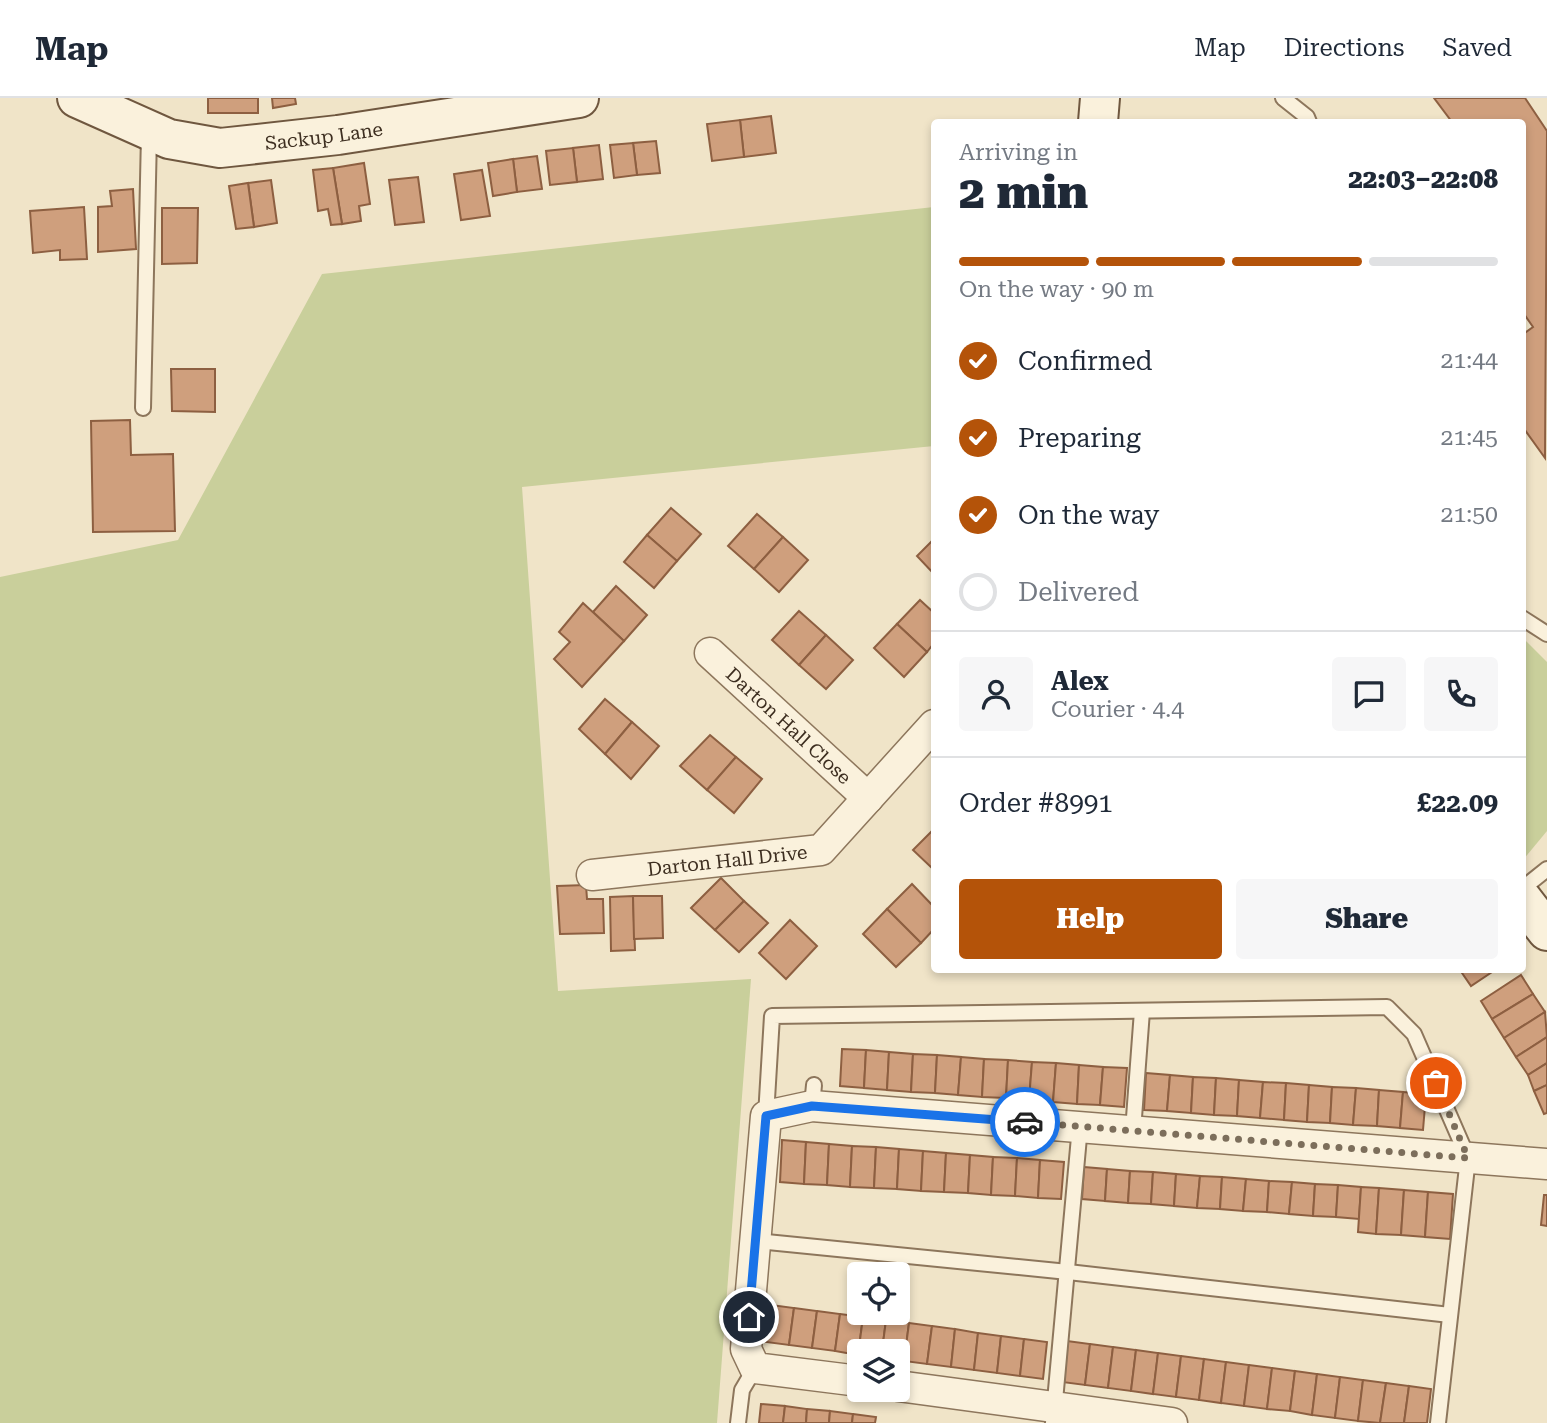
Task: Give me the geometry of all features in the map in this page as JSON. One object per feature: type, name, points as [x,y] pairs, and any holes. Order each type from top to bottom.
[{"type":"street","name":"Sackup Lane","points":[[77,98],[169,139],[220,148],[338,135],[579,98]]},
{"type":"street","points":[[1098,119],[1100,98]]},
{"type":"street","name":"Darton Hall Close","points":[[710,653],[868,798]]},
{"type":"street","name":"Darton Hall Drive","points":[[592,875],[821,850],[931,728]]},
{"type":"street","points":[[1526,904],[1547,931]]},
{"type":"street","points":[[847,1380],[755,1368],[746,1349],[766,1116],[813,1096],[1133,1131],[1547,1164]]},
{"type":"street","points":[[910,1388],[1054,1414],[1172,1423]]},
{"type":"lane","points":[[1283,98],[1308,119]]},
{"type":"lane","points":[[143,408],[149,130]]},
{"type":"lane","points":[[1526,621],[1547,635]]},
{"type":"lane","points":[[1526,886],[1547,869]]},
{"type":"lane","points":[[766,1116],[772,1016],[813,1022],[1142,1011],[1387,1007],[1415,1034],[1468,1158],[1438,1423]]},
{"type":"lane","points":[[1133,1131],[1142,1011]]},
{"type":"lane","points":[[1054,1414],[1080,1126]]},
{"type":"lane","points":[[757,1241],[1068,1272],[1450,1315]]},
{"type":"lane","points":[[738,1423],[741,1390],[755,1368]]},
{"type":"green space","points":[[931,207],[931,446],[522,487],[558,991],[751,979],[717,1423],[0,1423],[0,577],[178,540],[322,274]]},
{"type":"green space","points":[[1526,641],[1547,662],[1547,831],[1526,856]]},
{"type":"building","points":[[208,98],[258,98],[258,113],[208,113]]},
{"type":"building","points":[[272,98],[295,98],[296,104],[273,108]]},
{"type":"building","points":[[1434,98],[1525,98],[1547,131],[1545,458],[1526,432],[1526,332],[1533,327],[1526,317],[1526,119],[1450,119]]},
{"type":"building","points":[[771,116],[776,153],[744,157],[740,120]]},
{"type":"building","points":[[740,120],[744,157],[712,161],[707,124]]},
{"type":"building","points":[[656,141],[660,173],[637,175],[633,143]]},
{"type":"building","points":[[633,143],[637,175],[614,178],[610,145]]},
{"type":"building","points":[[599,145],[603,179],[577,182],[573,148]]},
{"type":"building","points":[[573,148],[577,182],[550,185],[546,151]]},
{"type":"building","points":[[537,156],[542,189],[517,192],[513,159]]},
{"type":"building","points":[[513,159],[517,192],[493,196],[488,163]]},
{"type":"building","points":[[364,163],[370,204],[359,206],[361,221],[342,224],[333,168]]},
{"type":"building","points":[[333,168],[342,224],[331,225],[328,209],[318,211],[313,170]]},
{"type":"building","points":[[482,170],[490,216],[461,220],[454,174]]},
{"type":"building","points":[[418,177],[424,222],[395,225],[389,180]]},
{"type":"building","points":[[271,180],[277,223],[254,227],[248,183]]},
{"type":"building","points":[[248,183],[254,227],[236,229],[229,186]]},
{"type":"building","points":[[133,189],[136,249],[98,252],[98,207],[112,206],[110,191]]},
{"type":"building","points":[[84,207],[87,259],[60,260],[60,250],[33,253],[30,211]]},
{"type":"building","points":[[162,208],[198,208],[197,263],[162,264]]},
{"type":"building","points":[[171,369],[215,369],[215,412],[172,411]]},
{"type":"building","points":[[130,420],[131,455],[173,454],[175,531],[93,532],[91,421]]},
{"type":"building","points":[[671,508],[701,534],[677,561],[647,535]]},
{"type":"building","points":[[757,514],[783,537],[754,569],[728,546]]},
{"type":"building","points":[[647,535],[677,561],[654,588],[624,562]]},
{"type":"building","points":[[783,537],[808,560],[779,592],[754,569]]},
{"type":"building","points":[[931,542],[931,571],[917,556]]},
{"type":"building","points":[[616,586],[647,615],[624,641],[593,612]]},
{"type":"building","points":[[920,600],[931,610],[931,647],[927,652],[897,624]]},
{"type":"building","points":[[583,603],[624,641],[582,687],[554,659],[570,642],[559,632]]},
{"type":"building","points":[[799,611],[826,635],[799,665],[772,640]]},
{"type":"building","points":[[897,624],[927,652],[904,677],[874,648]]},
{"type":"building","points":[[826,635],[853,660],[826,689],[799,665]]},
{"type":"building","points":[[605,699],[632,722],[605,754],[579,729]]},
{"type":"building","points":[[632,722],[659,746],[631,779],[605,754]]},
{"type":"building","points":[[710,735],[736,757],[707,790],[680,766]]},
{"type":"building","points":[[736,757],[762,779],[734,813],[707,790]]},
{"type":"building","points":[[931,832],[931,867],[913,850]]},
{"type":"building","points":[[721,878],[744,901],[715,930],[691,908]]},
{"type":"building","points":[[912,884],[931,904],[931,932],[921,943],[887,909]]},
{"type":"building","points":[[586,885],[587,899],[603,899],[604,933],[560,934],[557,886]]},
{"type":"building","points":[[633,896],[635,950],[611,951],[610,897]]},
{"type":"building","points":[[633,896],[662,896],[663,938],[634,939]]},
{"type":"building","points":[[744,901],[768,923],[739,952],[715,930]]},
{"type":"building","points":[[887,909],[921,943],[896,967],[863,934]]},
{"type":"building","points":[[790,920],[817,946],[786,979],[759,953]]},
{"type":"building","points":[[1462,973],[1490,973],[1471,986]]},
{"type":"building","points":[[1521,975],[1533,994],[1492,1019],[1481,1001]]},
{"type":"building","points":[[1533,994],[1545,1012],[1504,1038],[1492,1019]]},
{"type":"building","points":[[1545,1012],[1547,1037],[1516,1057],[1504,1038]]},
{"type":"building","points":[[1547,1037],[1547,1063],[1528,1075],[1516,1057]]},
{"type":"building","points":[[842,1049],[866,1050],[864,1088],[840,1086]]},
{"type":"building","points":[[866,1050],[889,1052],[887,1090],[864,1088]]},
{"type":"building","points":[[889,1052],[913,1054],[911,1092],[887,1090]]},
{"type":"building","points":[[913,1054],[937,1055],[935,1093],[911,1092]]},
{"type":"building","points":[[937,1055],[961,1057],[958,1095],[935,1093]]},
{"type":"building","points":[[961,1057],[984,1059],[982,1097],[958,1095]]},
{"type":"building","points":[[984,1059],[1008,1060],[1006,1098],[982,1097]]},
{"type":"building","points":[[1008,1060],[1032,1062],[1029,1100],[1006,1098]]},
{"type":"building","points":[[1032,1062],[1056,1063],[1053,1102],[1029,1100]]},
{"type":"building","points":[[1056,1063],[1079,1065],[1077,1104],[1053,1102]]},
{"type":"building","points":[[1547,1063],[1547,1085],[1534,1091],[1528,1075]]},
{"type":"building","points":[[1079,1065],[1103,1067],[1100,1105],[1077,1104]]},
{"type":"building","points":[[1103,1067],[1127,1068],[1124,1107],[1100,1105]]},
{"type":"building","points":[[1146,1073],[1170,1075],[1167,1111],[1144,1110]]},
{"type":"building","points":[[1170,1075],[1193,1077],[1191,1113],[1167,1111]]},
{"type":"building","points":[[1193,1077],[1216,1078],[1214,1115],[1191,1113]]},
{"type":"building","points":[[1216,1078],[1239,1080],[1237,1116],[1214,1115]]},
{"type":"building","points":[[1239,1080],[1263,1082],[1260,1118],[1237,1116]]},
{"type":"building","points":[[1263,1082],[1286,1083],[1284,1120],[1260,1118]]},
{"type":"building","points":[[1286,1083],[1309,1085],[1307,1122],[1284,1120]]},
{"type":"building","points":[[1309,1085],[1332,1087],[1330,1123],[1307,1122]]},
{"type":"building","points":[[1547,1085],[1547,1113],[1544,1114],[1534,1091]]},
{"type":"building","points":[[1332,1087],[1356,1088],[1353,1125],[1330,1123]]},
{"type":"building","points":[[1356,1088],[1379,1090],[1377,1126],[1353,1125]]},
{"type":"building","points":[[1379,1090],[1403,1092],[1400,1128],[1377,1126]]},
{"type":"building","points":[[1403,1092],[1426,1094],[1423,1130],[1400,1128]]},
{"type":"building","points":[[782,1140],[806,1142],[804,1184],[780,1182]]},
{"type":"building","points":[[806,1142],[829,1144],[827,1185],[804,1184]]},
{"type":"building","points":[[829,1144],[852,1146],[850,1187],[827,1185]]},
{"type":"building","points":[[852,1146],[876,1147],[874,1188],[850,1187]]},
{"type":"building","points":[[876,1147],[899,1149],[897,1189],[874,1188]]},
{"type":"building","points":[[899,1149],[923,1151],[921,1191],[897,1189]]},
{"type":"building","points":[[923,1151],[946,1153],[944,1192],[921,1191]]},
{"type":"building","points":[[946,1153],[970,1155],[968,1193],[944,1192]]},
{"type":"building","points":[[970,1155],[993,1157],[991,1195],[968,1193]]},
{"type":"building","points":[[993,1157],[1017,1158],[1015,1196],[991,1195]]},
{"type":"building","points":[[1017,1158],[1040,1160],[1038,1198],[1015,1196]]},
{"type":"building","points":[[1040,1160],[1064,1162],[1061,1199],[1038,1198]]},
{"type":"building","points":[[1084,1167],[1107,1169],[1105,1201],[1082,1199]]},
{"type":"building","points":[[1107,1169],[1130,1171],[1128,1203],[1105,1201]]},
{"type":"building","points":[[1130,1171],[1153,1172],[1151,1204],[1128,1203]]},
{"type":"building","points":[[1153,1172],[1176,1174],[1174,1206],[1151,1204]]},
{"type":"building","points":[[1176,1174],[1200,1176],[1197,1208],[1174,1206]]},
{"type":"building","points":[[1200,1176],[1222,1177],[1220,1209],[1197,1208]]},
{"type":"building","points":[[1222,1177],[1246,1179],[1243,1211],[1220,1209]]},
{"type":"building","points":[[1246,1179],[1269,1181],[1267,1212],[1243,1211]]},
{"type":"building","points":[[1269,1181],[1292,1182],[1289,1214],[1267,1212]]},
{"type":"building","points":[[1292,1182],[1315,1184],[1313,1216],[1289,1214]]},
{"type":"building","points":[[1315,1184],[1338,1185],[1336,1217],[1313,1216]]},
{"type":"building","points":[[1338,1185],[1361,1187],[1359,1219],[1336,1217]]},
{"type":"building","points":[[1361,1187],[1379,1188],[1376,1234],[1358,1232]]},
{"type":"building","points":[[1379,1188],[1404,1190],[1401,1235],[1376,1234]]},
{"type":"building","points":[[1404,1190],[1428,1192],[1425,1237],[1401,1235]]},
{"type":"building","points":[[1428,1192],[1453,1194],[1450,1239],[1425,1237]]},
{"type":"building","points":[[1544,1195],[1547,1195],[1547,1226],[1541,1225]]},
{"type":"building","points":[[771,1305],[794,1308],[789,1345],[766,1342]]},
{"type":"building","points":[[794,1308],[817,1311],[812,1348],[789,1345]]},
{"type":"building","points":[[817,1311],[840,1314],[835,1351],[812,1348]]},
{"type":"building","points":[[840,1314],[847,1315],[847,1325],[862,1325],[860,1339],[847,1339],[847,1353],[835,1351]]},
{"type":"building","points":[[910,1323],[932,1326],[927,1364],[910,1362],[910,1339],[907,1339]]},
{"type":"building","points":[[862,1325],[885,1325],[884,1339],[860,1339]]},
{"type":"building","points":[[885,1325],[909,1325],[907,1339],[884,1339]]},
{"type":"building","points":[[932,1326],[955,1329],[951,1367],[927,1364]]},
{"type":"building","points":[[955,1329],[978,1333],[974,1370],[951,1367]]},
{"type":"building","points":[[978,1333],[1001,1336],[997,1373],[974,1370]]},
{"type":"building","points":[[1001,1336],[1024,1339],[1020,1376],[997,1373]]},
{"type":"building","points":[[1024,1339],[1047,1342],[1043,1379],[1020,1376]]},
{"type":"building","points":[[1067,1341],[1090,1344],[1085,1385],[1062,1382]]},
{"type":"building","points":[[1090,1344],[1113,1347],[1108,1388],[1085,1385]]},
{"type":"building","points":[[1113,1347],[1136,1350],[1131,1391],[1108,1388]]},
{"type":"building","points":[[1136,1350],[1158,1353],[1153,1394],[1131,1391]]},
{"type":"building","points":[[1158,1353],[1181,1356],[1176,1397],[1153,1394]]},
{"type":"building","points":[[1181,1356],[1204,1359],[1199,1400],[1176,1397]]},
{"type":"building","points":[[1204,1359],[1226,1362],[1221,1403],[1199,1400]]},
{"type":"building","points":[[1226,1362],[1249,1365],[1244,1406],[1221,1403]]},
{"type":"building","points":[[1249,1365],[1272,1368],[1267,1409],[1244,1406]]},
{"type":"building","points":[[1272,1368],[1295,1371],[1290,1411],[1267,1409]]},
{"type":"building","points":[[1295,1371],[1317,1374],[1312,1415],[1290,1411]]},
{"type":"building","points":[[1317,1374],[1340,1377],[1335,1418],[1312,1415]]},
{"type":"building","points":[[1340,1377],[1363,1380],[1358,1421],[1335,1418]]},
{"type":"building","points":[[1363,1380],[1386,1383],[1380,1423],[1358,1421]]},
{"type":"building","points":[[1386,1383],[1409,1386],[1404,1423],[1380,1423]]},
{"type":"building","points":[[1409,1386],[1431,1389],[1427,1423],[1404,1423]]},
{"type":"building","points":[[761,1404],[785,1406],[783,1423],[759,1423]]},
{"type":"building","points":[[785,1406],[807,1409],[806,1423],[783,1423]]},
{"type":"building","points":[[807,1409],[830,1411],[829,1423],[806,1423]]},
{"type":"building","points":[[830,1411],[853,1414],[852,1423],[829,1423]]},
{"type":"building","points":[[853,1414],[876,1417],[875,1423],[852,1423]]},
{"type":"way so far","points":[[1025,1122],[1468,1158],[1436,1083]]},
{"type":"route","points":[[749,1317],[766,1116],[812,1106],[1025,1122]]}]
